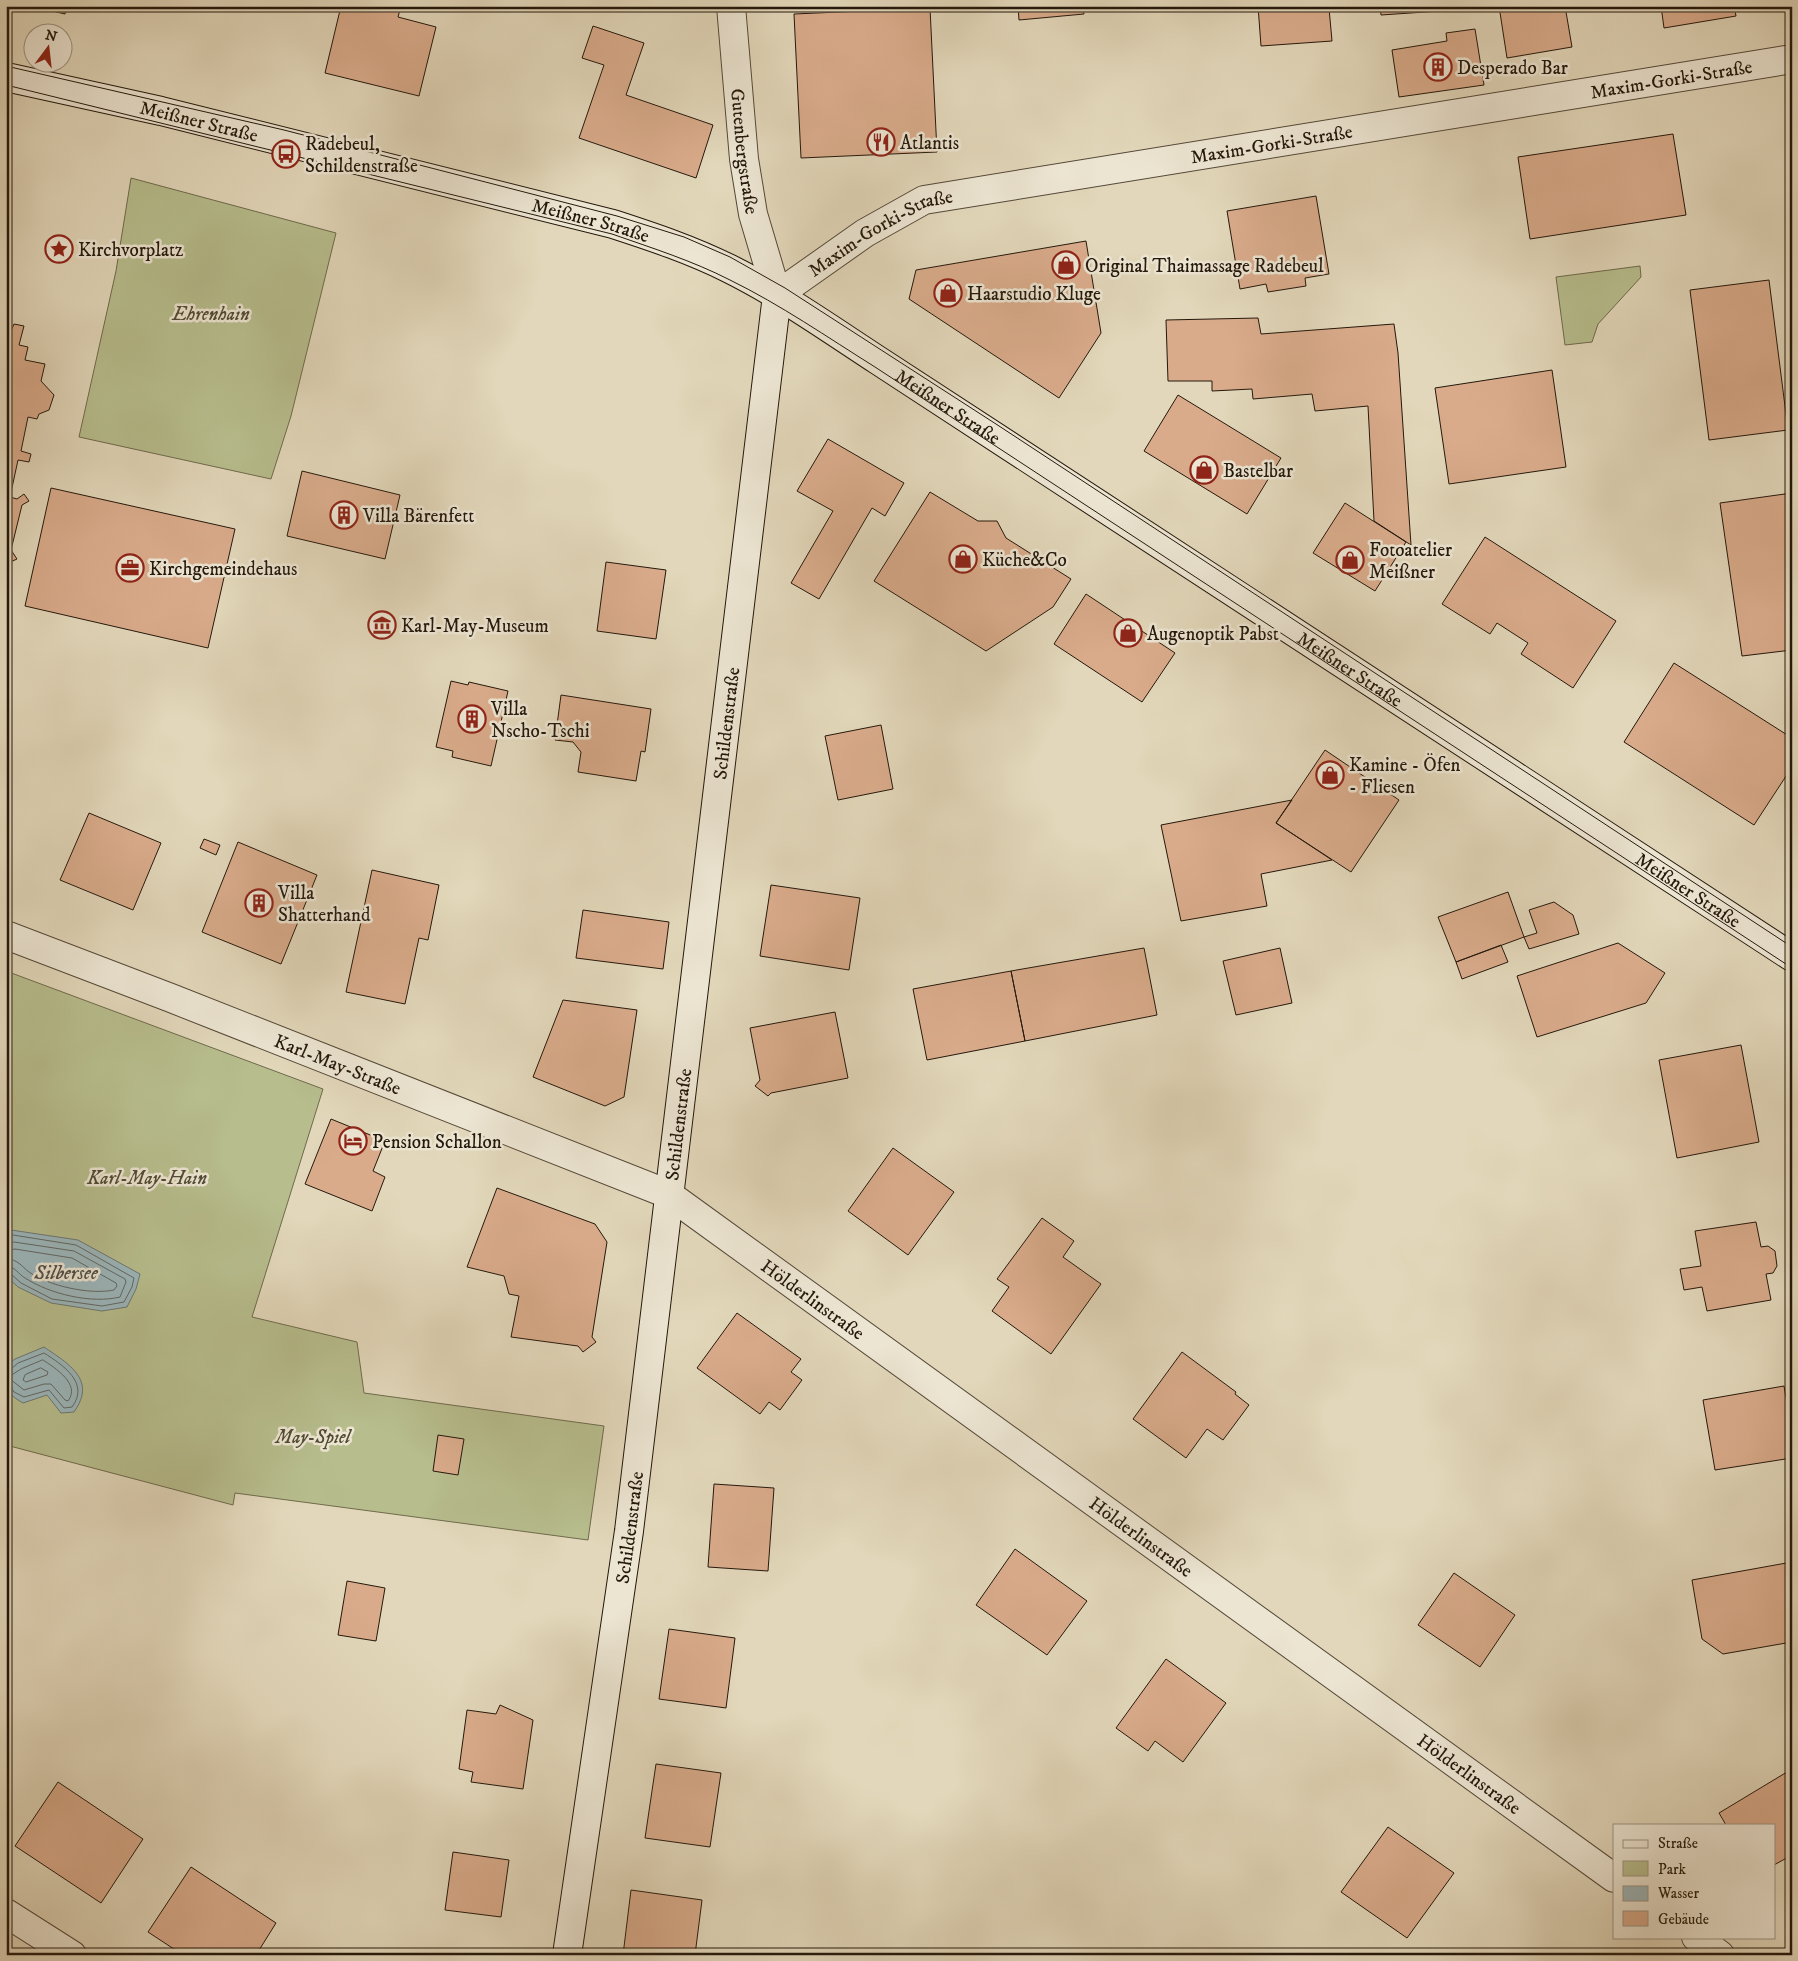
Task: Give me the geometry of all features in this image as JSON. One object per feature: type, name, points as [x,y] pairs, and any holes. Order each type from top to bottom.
[{"type":"street","name":"Gutenbergstraße","points":[[731,6],[744,159],[753,214],[777,295]]},
{"type":"street","name":"Maxim-Gorki-Straße","points":[[777,295],[865,233],[924,200],[1792,59]]},
{"type":"street","name":"Meißner Straße","points":[[6,77],[160,111],[613,224],[681,246],[730,269],[777,295],[1792,957]]},
{"type":"street","name":"Schildenstraße","points":[[567,1955],[629,1531],[777,295]]},
{"type":"street","name":"Karl-May-Straße","points":[[6,935],[668,1194]]},
{"type":"street","name":"Hölderlinstraße","points":[[668,1194],[1613,1877]]},
{"type":"street","points":[[6,1912],[72,1955]]},
{"type":"street","points":[[1697,1938],[1720,1955]]},
{"type":"green space","name":"Ehrenhain","points":[[131,178],[336,233],[291,416],[271,479],[79,437],[116,271]]},
{"type":"green space","points":[[1640,266],[1641,277],[1598,324],[1592,342],[1565,345],[1556,277]]},
{"type":"green space","name":"Karl-May-Hain","points":[[6,971],[323,1089],[252,1317],[357,1342],[364,1393],[604,1426],[588,1540],[235,1493],[233,1505],[6,1445]]},
{"type":"water","name":"Silbersee","points":[[11,1230],[78,1240],[140,1274],[136,1289],[127,1307],[102,1311],[51,1303],[18,1287],[6,1276],[6,1233]]},
{"type":"water","points":[[44,1347],[71,1367],[81,1382],[83,1391],[74,1412],[61,1413],[47,1395],[23,1403],[12,1396],[7,1389],[6,1366],[15,1359]]},
{"type":"building","points":[[31,6],[67,6],[65,14]]},
{"type":"building","points":[[341,6],[401,6],[398,17],[436,27],[419,96],[325,73]]},
{"type":"building","points":[[647,6],[700,6],[700,8],[647,9]]},
{"type":"building","points":[[1018,6],[1083,6],[1084,14],[1019,20]]},
{"type":"building","points":[[1258,6],[1334,6],[1329,8],[1332,41],[1261,46]]},
{"type":"building","points":[[1380,6],[1455,6],[1455,10],[1381,15]]},
{"type":"building","points":[[1499,6],[1565,6],[1572,47],[1507,58]]},
{"type":"building","points":[[1661,6],[1734,6],[1736,16],[1664,28]]},
{"type":"building","points":[[930,8],[937,152],[801,158],[794,14]]},
{"type":"building","points":[[593,26],[644,43],[626,95],[713,125],[696,178],[579,138],[604,65],[582,58]]},
{"type":"building","name":"Desperado Bar","points":[[1475,29],[1484,85],[1399,97],[1392,50],[1447,41],[1446,33]]},
{"type":"building","points":[[1673,134],[1686,215],[1530,239],[1518,157]]},
{"type":"building","points":[[1316,196],[1329,274],[1305,278],[1306,286],[1268,292],[1266,284],[1240,289],[1227,211]]},
{"type":"building","points":[[1086,241],[1101,333],[1059,398],[909,299],[916,270]]},
{"type":"building","points":[[1769,280],[1788,430],[1709,440],[1690,290]]},
{"type":"building","points":[[1258,318],[1261,334],[1394,324],[1398,353],[1411,545],[1374,521],[1368,406],[1315,411],[1312,394],[1253,399],[1252,389],[1212,391],[1212,381],[1168,381],[1166,320]]},
{"type":"building","points":[[14,324],[24,326],[19,345],[28,347],[25,360],[45,364],[41,381],[54,395],[49,410],[39,414],[37,419],[28,417],[21,451],[31,454],[29,462],[18,460],[10,497],[17,499],[24,494],[29,501],[22,505],[11,550],[17,559],[6,564],[6,330],[11,331]]},
{"type":"building","points":[[1552,370],[1566,467],[1449,484],[1435,388]]},
{"type":"building","points":[[1178,395],[1281,458],[1247,514],[1144,451]]},
{"type":"building","points":[[828,439],[904,483],[885,516],[872,508],[819,599],[791,583],[833,511],[797,491]]},
{"type":"building","name":"Villa Bärenfett","points":[[302,471],[400,495],[385,559],[287,536]]},
{"type":"building","name":"Kirchgemeindehaus","points":[[51,488],[235,529],[208,648],[25,606]]},
{"type":"building","name":"Küche&Co","points":[[930,492],[978,521],[997,521],[1006,538],[1071,579],[1053,607],[986,651],[874,581]]},
{"type":"building","points":[[1792,493],[1792,650],[1742,656],[1720,503]]},
{"type":"building","points":[[1345,503],[1406,542],[1375,591],[1313,553]]},
{"type":"building","points":[[1485,537],[1616,621],[1573,688],[1521,654],[1528,643],[1497,623],[1490,634],[1442,604]]},
{"type":"building","points":[[606,562],[666,570],[656,639],[597,631]]},
{"type":"building","points":[[1086,594],[1175,653],[1142,702],[1054,644]]},
{"type":"building","points":[[1674,663],[1792,738],[1792,767],[1754,825],[1624,742]]},
{"type":"building","name":"Villa Nscho-Tschi","points":[[451,681],[468,685],[469,682],[508,691],[491,766],[452,757],[453,751],[436,747]]},
{"type":"building","points":[[561,695],[651,709],[645,752],[641,751],[636,781],[578,772],[581,752],[573,742],[555,740]]},
{"type":"building","points":[[881,725],[893,789],[838,800],[825,736]]},
{"type":"building","points":[[1325,750],[1399,800],[1351,872],[1276,823]]},
{"type":"building","points":[[1292,800],[1276,823],[1332,860],[1261,874],[1267,906],[1181,921],[1161,825]]},
{"type":"building","points":[[89,813],[161,843],[133,910],[60,880]]},
{"type":"building","points":[[204,839],[220,845],[216,855],[200,848]]},
{"type":"building","name":"Villa Shatterhand","points":[[238,842],[317,875],[281,964],[202,932]]},
{"type":"building","points":[[372,870],[439,885],[428,940],[419,938],[405,1004],[346,992]]},
{"type":"building","points":[[771,885],[860,898],[849,970],[760,956]]},
{"type":"building","points":[[1508,892],[1524,937],[1456,962],[1438,917]]},
{"type":"building","points":[[1554,902],[1573,915],[1579,934],[1529,949],[1524,937],[1537,933],[1529,910]]},
{"type":"building","points":[[583,910],[669,922],[663,969],[576,958]]},
{"type":"building","points":[[1618,943],[1665,973],[1646,1003],[1537,1037],[1517,976]]},
{"type":"building","points":[[1501,945],[1508,962],[1462,979],[1456,962]]},
{"type":"building","points":[[1144,948],[1157,1015],[1025,1041],[1011,971]]},
{"type":"building","points":[[1280,948],[1292,1003],[1236,1015],[1223,961]]},
{"type":"building","points":[[1011,971],[1025,1041],[927,1060],[913,989]]},
{"type":"building","points":[[563,1000],[637,1010],[624,1097],[605,1106],[533,1077]]},
{"type":"building","points":[[835,1012],[848,1078],[771,1093],[768,1096],[755,1086],[760,1080],[750,1028]]},
{"type":"building","points":[[1741,1045],[1759,1142],[1677,1158],[1659,1060]]},
{"type":"building","points":[[331,1119],[385,1141],[373,1171],[385,1177],[372,1211],[305,1184]]},
{"type":"building","points":[[893,1148],[954,1192],[908,1255],[848,1211]]},
{"type":"building","points":[[497,1188],[595,1224],[607,1242],[592,1337],[596,1342],[583,1352],[578,1346],[511,1337],[519,1296],[509,1294],[504,1276],[467,1267]]},
{"type":"building","points":[[1042,1218],[1074,1241],[1063,1257],[1101,1284],[1051,1354],[992,1311],[1009,1287],[997,1279]]},
{"type":"building","points":[[1756,1222],[1761,1247],[1768,1246],[1775,1251],[1777,1266],[1773,1273],[1766,1274],[1771,1300],[1707,1311],[1702,1287],[1684,1290],[1680,1269],[1701,1266],[1695,1231]]},
{"type":"building","points":[[737,1313],[801,1359],[791,1372],[802,1380],[780,1410],[769,1402],[760,1414],[697,1368]]},
{"type":"building","points":[[1182,1352],[1236,1392],[1235,1394],[1249,1405],[1223,1440],[1207,1429],[1186,1458],[1133,1419]]},
{"type":"building","points":[[1784,1386],[1792,1432],[1792,1458],[1715,1470],[1703,1400]]},
{"type":"building","points":[[438,1435],[464,1439],[458,1475],[433,1471]]},
{"type":"building","points":[[714,1484],[774,1488],[768,1571],[708,1567]]},
{"type":"building","points":[[1015,1549],[1087,1601],[1047,1655],[976,1605]]},
{"type":"building","points":[[1792,1562],[1792,1642],[1723,1654],[1702,1639],[1692,1580]]},
{"type":"building","points":[[1454,1573],[1515,1615],[1480,1667],[1418,1625]]},
{"type":"building","points":[[347,1581],[385,1588],[376,1641],[338,1635]]},
{"type":"building","points":[[669,1629],[735,1638],[726,1708],[659,1699]]},
{"type":"building","points":[[1166,1659],[1226,1703],[1183,1762],[1155,1741],[1148,1751],[1116,1728]]},
{"type":"building","points":[[500,1705],[533,1720],[523,1789],[471,1782],[473,1772],[459,1769],[467,1710],[496,1714]]},
{"type":"building","points":[[656,1764],[721,1773],[710,1847],[645,1838]]},
{"type":"building","points":[[1792,1769],[1792,1855],[1776,1864],[1776,1824],[1725,1824],[1719,1813]]},
{"type":"building","points":[[58,1782],[143,1839],[101,1903],[15,1846]]},
{"type":"building","points":[[1388,1827],[1454,1873],[1407,1938],[1341,1892]]},
{"type":"building","points":[[453,1852],[509,1860],[501,1917],[445,1910]]},
{"type":"building","points":[[191,1867],[276,1923],[256,1955],[183,1955],[148,1932]]},
{"type":"building","points":[[631,1890],[702,1900],[695,1955],[623,1955]]},
{"type":"tram line","points":[[6,66],[284,130],[617,216],[684,237],[730,257],[785,288],[996,424],[1792,947]]},
{"type":"tram line","points":[[6,85],[612,234],[716,273],[786,311],[875,367],[1792,968]]},
{"type":"place","name":"Desperado Bar","points":[[1438,67]]},
{"type":"place","name":"Atlantis","points":[[881,142]]},
{"type":"place","name":"Radebeul, Schildenstraße","points":[[286,154]]},
{"type":"place","name":"Kirchvorplatz","points":[[59,249]]},
{"type":"place","name":"Original Thaimassage Radebeul","points":[[1066,265]]},
{"type":"place","name":"Haarstudio Kluge","points":[[948,293]]},
{"type":"place","name":"Bastelbar","points":[[1204,470]]},
{"type":"place","name":"Villa Bärenfett","points":[[344,515]]},
{"type":"place","name":"Küche&Co","points":[[963,559]]},
{"type":"place","name":"Fotoatelier Meißner","points":[[1350,560]]},
{"type":"place","name":"Kirchgemeindehaus","points":[[130,568]]},
{"type":"place","name":"Karl-May-Museum","points":[[382,625]]},
{"type":"place","name":"Augenoptik Pabst","points":[[1128,633]]},
{"type":"place","name":"Villa Nscho-Tschi","points":[[472,719]]},
{"type":"place","name":"Kamine - Öfen - Fliesen","points":[[1330,775]]},
{"type":"place","name":"Villa Shatterhand","points":[[259,903]]},
{"type":"place","name":"Pension Schallon","points":[[353,1141]]},
{"type":"park label","name":"May-Spiel","points":[[313,1436]]}]
